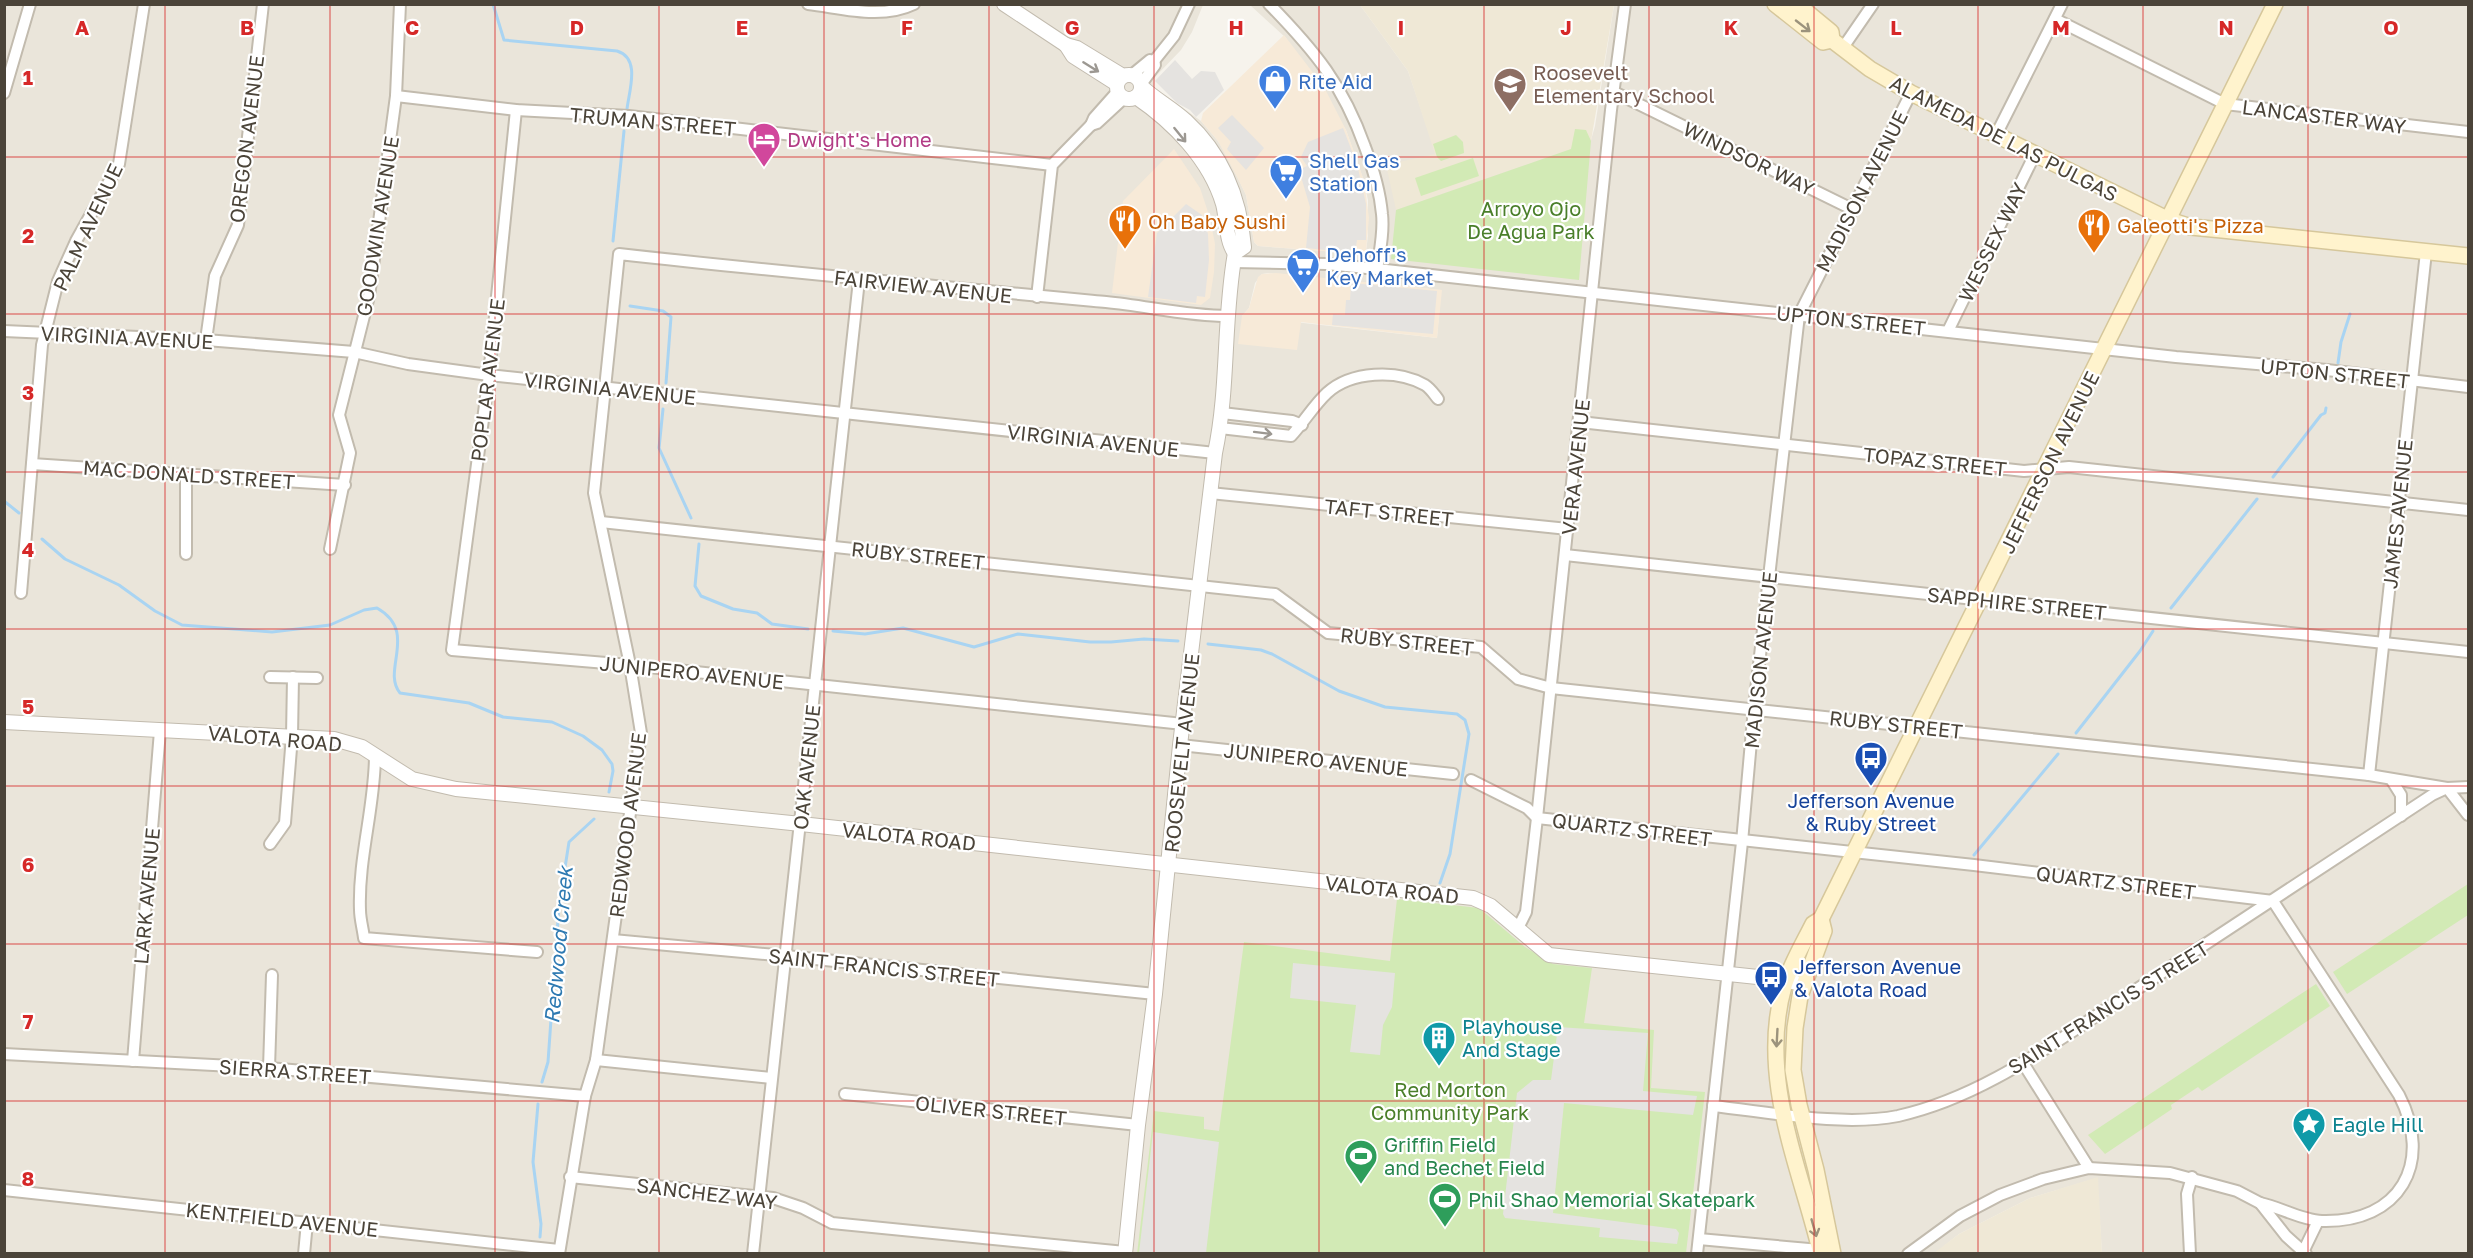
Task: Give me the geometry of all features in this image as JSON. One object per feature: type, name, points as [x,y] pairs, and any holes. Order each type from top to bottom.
[{"type":"main road","name":"ALAMEDA DE LAS PULGAS","points":[[1775,4],[1823,42],[1837,44]]},
{"type":"main road","name":"ALAMEDA DE LAS PULGAS","points":[[1797,4],[1831,32],[1837,44],[1870,69],[1911,93],[2169,220],[2191,227],[2469,256]]},
{"type":"main road","name":"JEFFERSON AVENUE","points":[[1825,1252],[1782,1113],[1776,1065],[1778,1018],[1786,980],[1813,924],[1821,919],[1918,726],[2275,4]]},
{"type":"main road","name":"JEFFERSON AVENUE","points":[[1821,919],[1824,931],[1803,985],[1795,1028],[1793,1070],[1801,1115],[1816,1170],[1825,1252]]},
{"type":"street","points":[[4,93],[30,4]]},
{"type":"street","name":"PALM AVENUE","points":[[21,593],[42,345],[58,281],[76,241],[119,164],[144,4]]},
{"type":"street","name":"OREGON AVENUE","points":[[206,340],[215,276],[238,225],[263,4]]},
{"type":"street","name":"GOODWIN AVENUE","points":[[330,549],[350,453],[339,415],[369,296],[396,96],[400,4]]},
{"type":"street","points":[[808,4],[880,13],[901,10],[914,4]]},
{"type":"street","name":"ROOSEVELT AVENUE","points":[[1004,4],[1066,45],[1077,48],[1129,86],[1168,121],[1215,183],[1223,205],[1230,247],[1235,258],[1228,316],[1222,413],[1215,453],[1180,745],[1155,994],[1138,1125],[1125,1253]]},
{"type":"street","points":[[1037,297],[1052,165],[1091,125],[1097,123],[1129,86],[1155,65],[1154,61],[1174,36],[1189,4]]},
{"type":"street","points":[[1269,4],[1303,38],[1341,90],[1352,114],[1371,164],[1382,215],[1377,269]]},
{"type":"street","name":"VERA AVENUE","points":[[1518,928],[1526,912],[1537,818],[1625,4]]},
{"type":"street","points":[[1837,44],[1873,4]]},
{"type":"street","points":[[1996,135],[2062,4]]},
{"type":"street","name":"LANCASTER WAY","points":[[2055,19],[2225,104],[2469,132]]},
{"type":"street","name":"WINDSOR WAY","points":[[1614,92],[1852,209]]},
{"type":"street","name":"MADISON AVENUE","points":[[1697,1254],[1742,842],[1754,708],[1800,315],[1911,93]]},
{"type":"street","name":"TRUMAN STREET","points":[[396,96],[516,110],[629,116],[1052,165]]},
{"type":"street","name":"POPLAR AVENUE","points":[[452,650],[489,375],[516,110]]},
{"type":"street","name":"WESSEX WAY","points":[[1948,331],[2035,154]]},
{"type":"street","name":"JAMES AVENUE","points":[[2369,775],[2426,252]]},
{"type":"street","name":"FAIRVIEW AVENUE","points":[[619,254],[1228,316]]},
{"type":"street","name":"REDWOOD AVENUE","points":[[559,1252],[585,1096],[596,1060],[641,733],[630,665],[594,493],[619,254]]},
{"type":"street","name":"UPTON STREET","points":[[1235,258],[1377,269],[2469,387]]},
{"type":"street","name":"OAK AVENUE","points":[[753,1254],[859,280]]},
{"type":"street","name":"VIRGINIA AVENUE","points":[[4,331],[206,340],[354,352],[408,364],[489,375],[1215,453]]},
{"type":"street","points":[[1220,428],[1292,436],[1329,392],[1344,381],[1365,376],[1392,376],[1413,381],[1426,386],[1438,399]]},
{"type":"street","points":[[1222,413],[1302,425]]},
{"type":"street","name":"TOPAZ STREET","points":[[1580,422],[2024,471],[2069,467],[2469,510]]},
{"type":"street","name":"MAC DONALD STREET","points":[[32,464],[345,485]]},
{"type":"street","points":[[186,474],[186,554]]},
{"type":"street","name":"TAFT STREET","points":[[1210,493],[1568,529]]},
{"type":"street","name":"RUBY STREET","points":[[601,522],[1275,594],[1328,633],[1481,647],[1518,679],[1551,688],[2369,775],[2447,788]]},
{"type":"street","name":"SAPPHIRE STREET","points":[[1565,555],[2469,652]]},
{"type":"street","name":"JUNIPERO AVENUE","points":[[452,650],[630,665],[1183,724]]},
{"type":"street","points":[[270,676],[317,678]]},
{"type":"street","points":[[270,844],[285,823],[292,736],[293,677]]},
{"type":"street","name":"VALOTA ROAD","points":[[4,722],[334,739],[362,747],[412,779],[456,789],[801,824],[1473,898],[1491,906],[1549,955],[1786,980],[1803,985]]},
{"type":"street","name":"LARK AVENUE","points":[[133,1061],[160,731]]},
{"type":"street","name":"JUNIPERO AVENUE","points":[[1180,745],[1453,774]]},
{"type":"street","points":[[375,755],[375,776],[370,801],[360,910],[364,938],[537,952]]},
{"type":"street","points":[[2391,779],[2402,795],[2401,816]]},
{"type":"street","points":[[1471,780],[1527,808],[1537,818]]},
{"type":"street","name":"SAINT FRANCIS STREET","points":[[1713,1106],[1847,1120],[1895,1116],[1930,1108],[1968,1094],[2023,1063],[2273,902],[2401,816],[2447,788],[2469,786]]},
{"type":"street","points":[[2447,788],[2469,815]]},
{"type":"street","name":"QUARTZ STREET","points":[[1537,818],[1742,842],[1974,865],[2273,902]]},
{"type":"street","points":[[1908,1254],[1960,1216],[2000,1195],[2043,1179],[2090,1168],[2170,1173],[2192,1177],[2237,1191],[2260,1203],[2318,1221],[2342,1221],[2368,1215],[2385,1204],[2397,1192],[2412,1164],[2413,1129],[2408,1113],[2399,1095],[2273,902]]},
{"type":"street","name":"SAINT FRANCIS STREET","points":[[613,940],[1155,994]]},
{"type":"street","points":[[269,1068],[272,975]]},
{"type":"street","name":"SIERRA STREET","points":[[4,1054],[269,1068],[585,1096]]},
{"type":"street","points":[[596,1060],[771,1078]]},
{"type":"street","points":[[2023,1063],[2090,1168]]},
{"type":"street","name":"OLIVER STREET","points":[[845,1094],[1138,1125]]},
{"type":"street","name":"SANCHEZ WAY","points":[[570,1177],[773,1198],[803,1208],[832,1223],[1125,1253]]},
{"type":"street","points":[[2190,1254],[2187,1194],[2192,1177]]},
{"type":"street","name":"KENTFIELD AVENUE","points":[[4,1190],[307,1222],[487,1248],[559,1252]]},
{"type":"street","points":[[2260,1203],[2286,1236],[2304,1252],[2318,1221]]},
{"type":"street","points":[[304,1254],[307,1222]]},
{"type":"street","points":[[1699,1239],[1825,1252]]},
{"type":"shaded area","points":[[5,5],[1203,5],[1192,32],[1181,50],[1155,77],[1154,87],[1201,121],[1218,141],[1246,195],[1254,242],[1258,246],[1363,254],[1366,251],[1368,236],[1368,200],[1364,181],[1346,130],[1286,38],[1250,5],[1360,5],[1408,71],[1436,154],[1575,129],[1586,130],[1591,140],[1614,5],[2468,5],[2468,1253],[2102,1253],[2097,1178],[2030,1198],[1959,1234],[1934,1254],[5,1254]],"holes":[[[1268,273],[1441,290],[1437,338],[1242,316],[1249,308],[1255,283],[1262,274]]]},
{"type":"shaded area","name":"Roosevelt Elementary School","points":[[1360,5],[1614,5],[1591,141],[1585,130],[1571,149],[1396,210],[1386,165],[1435,154],[1408,71]]},
{"type":"shaded area","points":[[1284,35],[1324,87],[1346,130],[1358,163],[1364,181],[1369,218],[1366,251],[1363,254],[1258,246],[1254,242],[1246,195],[1218,141],[1201,121],[1203,113]]},
{"type":"shaded area","points":[[1175,60],[1192,79],[1201,71],[1215,72],[1224,90],[1196,117],[1190,110],[1177,103],[1155,81]]},
{"type":"shaded area","points":[[1232,115],[1264,148],[1246,170],[1227,149],[1231,142],[1218,128]]},
{"type":"shaded area","points":[[1343,128],[1357,164],[1366,204],[1366,240],[1357,240],[1355,253],[1306,248],[1310,207],[1299,170],[1307,166],[1301,157],[1308,142]]},
{"type":"shaded area","points":[[1174,149],[1200,188],[1210,218],[1215,244],[1210,298],[1201,305],[1112,293],[1123,201]]},
{"type":"shaded area","points":[[1186,204],[1202,215],[1208,234],[1209,260],[1205,297],[1197,296],[1196,303],[1148,297],[1157,233]]},
{"type":"shaded area","points":[[1276,273],[1442,290],[1437,338],[1301,322],[1297,350],[1238,344],[1242,316],[1249,308],[1258,277],[1262,274]]},
{"type":"shaded area","points":[[1351,283],[1437,291],[1433,334],[1332,325],[1333,314],[1345,315],[1346,300],[1350,300]]},
{"type":"shaded area","points":[[1293,963],[1395,973],[1392,1007],[1383,1025],[1380,1055],[1350,1052],[1356,1005],[1290,998]]},
{"type":"shaded area","points":[[1558,1027],[1648,1033],[1643,1091],[1697,1096],[1693,1115],[1564,1103],[1553,1213],[1676,1229],[1679,1233],[1677,1244],[1599,1237],[1600,1228],[1505,1218],[1503,1214],[1517,1093],[1533,1080],[1551,1080]]},
{"type":"shaded area","points":[[1153,1132],[1219,1142],[1206,1253],[1139,1253]]},
{"type":"shaded area","points":[[2098,1177],[2102,1253],[1934,1253],[1959,1234],[2030,1198]]},
{"type":"green space","name":"Arroyo Ojo De Agua Park","points":[[1575,129],[1586,130],[1591,141],[1579,280],[1391,259],[1396,210],[1571,149]]},
{"type":"green space","points":[[1456,135],[1463,142],[1464,153],[1441,161],[1437,157],[1433,144]]},
{"type":"green space","points":[[1473,158],[1479,176],[1421,196],[1415,178]]},
{"type":"green space","points":[[2468,884],[2468,915],[2347,994],[2333,972]]},
{"type":"green space","name":"Red Morton Community Park","points":[[1397,899],[1479,908],[1525,947],[1553,964],[1592,968],[1584,1023],[1654,1030],[1651,1088],[1705,1092],[1686,1253],[1137,1254],[1154,1111],[1204,1117],[1204,1129],[1219,1131],[1244,942],[1390,961]]},
{"type":"green space","points":[[2316,984],[2330,1006],[2202,1091],[2198,1087],[2171,1105],[2172,1109],[2105,1154],[2088,1135]]},
{"type":"waterway","points":[[493,4],[504,40],[617,51],[624,55],[629,60],[632,76],[627,109]]},
{"type":"waterway","points":[[613,241],[624,131]]},
{"type":"waterway","points":[[630,306],[663,311],[671,317],[666,383]]},
{"type":"waterway","points":[[2338,363],[2341,342],[2350,314]]},
{"type":"waterway","points":[[2273,477],[2321,415],[2325,413],[2326,408]]},
{"type":"waterway","points":[[663,409],[659,448],[691,518]]},
{"type":"waterway","points":[[2171,608],[2257,499]]},
{"type":"waterway","name":"Redwood Creek","points":[[4,501],[19,513]]},
{"type":"waterway","name":"Redwood Creek","points":[[42,539],[65,559],[119,585],[155,611],[182,625],[272,632],[330,625],[364,610],[377,608],[389,618],[396,628],[398,639],[394,673],[395,684],[400,693],[469,703],[503,717],[552,722],[583,736],[602,750],[612,764],[609,792]]},
{"type":"waterway","points":[[699,544],[695,586],[701,596],[733,609],[757,613],[772,624],[808,629]]},
{"type":"waterway","points":[[833,631],[865,634],[903,628],[974,647],[1018,634],[1090,642],[1144,639],[1178,641]]},
{"type":"waterway","points":[[2076,733],[2153,631]]},
{"type":"waterway","points":[[1208,644],[1261,650],[1339,691],[1385,707],[1457,714],[1465,720],[1469,734],[1450,854],[1440,883]]},
{"type":"waterway","points":[[1974,855],[2058,754]]},
{"type":"waterway","name":"Redwood Creek","points":[[542,1082],[548,1062],[559,906],[569,842],[594,819]]},
{"type":"waterway","name":"Redwood Creek","points":[[538,1104],[533,1162],[541,1224],[540,1237]]},
{"type":"place","name":"Rite Aid","points":[[1275,110]]},
{"type":"place","name":"Roosevelt Elementary School","points":[[1510,113]]},
{"type":"place","name":"Dwight's Home","points":[[764,168]]},
{"type":"place","name":"Shell Gas Station","points":[[1286,200]]},
{"type":"place","name":"Oh Baby Sushi","points":[[1125,250]]},
{"type":"place","name":"Galeotti's Pizza","points":[[2094,254]]},
{"type":"place","name":"Dehoff's Key Market","points":[[1303,294]]},
{"type":"place","name":"Jefferson Avenue & Ruby Street","points":[[1871,787]]},
{"type":"place","name":"Jefferson Avenue & Valota Road","points":[[1771,1006]]},
{"type":"place","name":"Playhouse And Stage","points":[[1439,1067]]},
{"type":"place","name":"Eagle Hill","points":[[2309,1153]]},
{"type":"place","name":"Griffin Field and Bechet Field","points":[[1361,1185]]},
{"type":"place","name":"Phil Shao Memorial Skatepark","points":[[1445,1228]]}]
